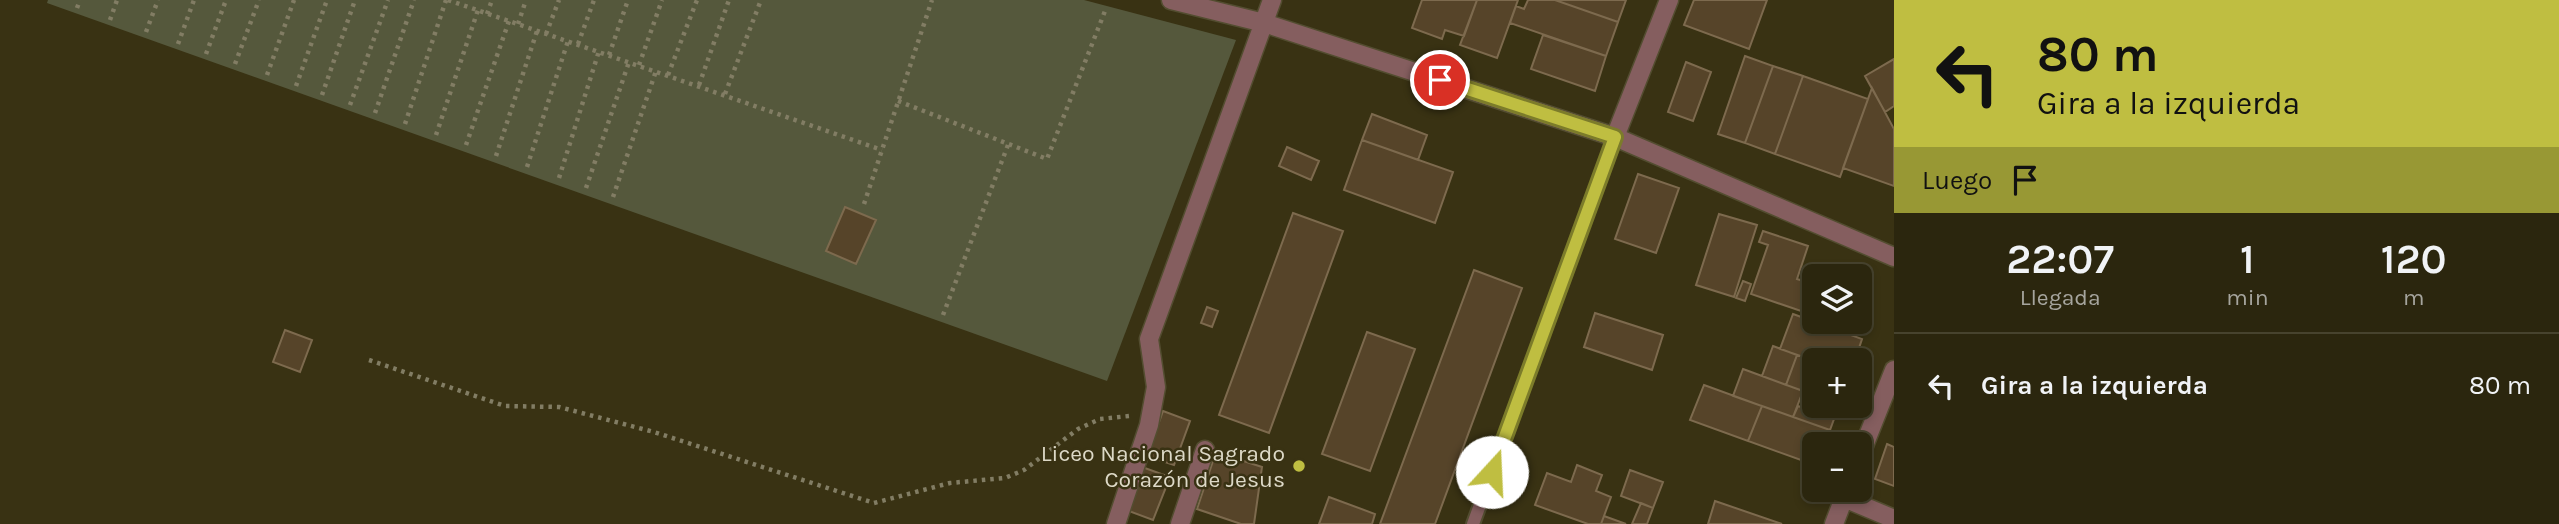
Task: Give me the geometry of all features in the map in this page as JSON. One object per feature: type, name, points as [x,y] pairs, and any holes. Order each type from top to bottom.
[{"type":"street","points":[[1171,0],[1264,23],[1615,137],[1894,257]]},
{"type":"street","points":[[1116,524],[1149,425],[1156,387],[1149,339],[1272,0]]},
{"type":"street","points":[[1615,137],[1669,0]]},
{"type":"street","points":[[1869,432],[1894,370]]},
{"type":"street","points":[[1180,524],[1205,450]]},
{"type":"street","points":[[1834,524],[1843,502]]},
{"type":"street","points":[[1861,502],[1894,519]]},
{"type":"lane","points":[[1473,524],[1615,137]]},
{"type":"path","points":[[77,8],[80,0]]},
{"type":"path","points":[[110,20],[117,0]]},
{"type":"path","points":[[146,32],[158,0]]},
{"type":"path","points":[[178,44],[194,0]]},
{"type":"path","points":[[206,54],[226,0]]},
{"type":"path","points":[[235,64],[259,0]]},
{"type":"path","points":[[267,75],[294,0]]},
{"type":"path","points":[[296,86],[327,0]]},
{"type":"path","points":[[322,95],[355,0]]},
{"type":"path","points":[[350,105],[388,0]]},
{"type":"path","points":[[376,113],[414,0]]},
{"type":"path","points":[[487,13],[492,0]]},
{"type":"path","points":[[518,24],[526,0]]},
{"type":"path","points":[[546,34],[559,0]]},
{"type":"path","points":[[578,44],[594,0]]},
{"type":"path","points":[[609,55],[628,0]]},
{"type":"path","points":[[639,65],[662,0]]},
{"type":"path","points":[[668,75],[697,0]]},
{"type":"path","points":[[699,85],[729,0]]},
{"type":"path","points":[[725,94],[761,0]]},
{"type":"path","points":[[863,204],[932,0]]},
{"type":"path","points":[[405,124],[450,1],[882,150]]},
{"type":"path","points":[[436,135],[478,10]]},
{"type":"path","points":[[898,102],[1047,159],[1105,10]]},
{"type":"path","points":[[466,145],[509,21]]},
{"type":"path","points":[[496,156],[537,31]]},
{"type":"path","points":[[527,167],[568,41]]},
{"type":"path","points":[[559,178],[599,51]]},
{"type":"path","points":[[586,188],[629,62]]},
{"type":"path","points":[[613,197],[656,71]]},
{"type":"path","points":[[943,315],[1009,145]]},
{"type":"path","points":[[369,360],[505,406],[559,407],[654,432],[874,503],[950,483],[1005,478],[1024,470],[1078,429],[1100,419],[1129,416],[1149,425]]},
{"type":"green space","points":[[48,0],[1084,0],[1236,40],[1107,381],[47,3]]},
{"type":"building","points":[[1422,0],[1477,0],[1464,36],[1445,30],[1442,39],[1412,28]]},
{"type":"building","points":[[1477,0],[1518,0],[1497,58],[1460,45]]},
{"type":"building","points":[[1528,0],[1555,0],[1618,22],[1606,56],[1510,23],[1516,6],[1524,9]]},
{"type":"building","points":[[1555,0],[1626,0],[1618,22]]},
{"type":"building","points":[[1694,0],[1767,0],[1749,49],[1684,25]]},
{"type":"building","points":[[1543,35],[1606,56],[1595,91],[1531,69]]},
{"type":"building","points":[[1745,56],[1773,66],[1745,143],[1718,134]]},
{"type":"building","points":[[1894,59],[1894,106],[1885,112],[1865,76]]},
{"type":"building","points":[[1686,62],[1711,72],[1693,121],[1668,112]]},
{"type":"building","points":[[1773,66],[1803,76],[1775,154],[1745,143]]},
{"type":"building","points":[[1803,76],[1868,99],[1840,177],[1775,154]]},
{"type":"building","points":[[1872,88],[1894,129],[1894,186],[1843,168]]},
{"type":"building","points":[[1372,114],[1427,135],[1418,160],[1362,140]]},
{"type":"building","points":[[1362,140],[1453,172],[1435,223],[1344,190]]},
{"type":"building","points":[[1287,147],[1319,161],[1311,180],[1279,166]]},
{"type":"building","points":[[1638,174],[1679,188],[1656,253],[1615,239]]},
{"type":"building","points":[[845,207],[876,220],[856,264],[826,251]]},
{"type":"building","points":[[1293,213],[1343,231],[1269,433],[1219,415]]},
{"type":"building","points":[[1719,214],[1757,225],[1734,297],[1696,285]]},
{"type":"building","points":[[1763,231],[1808,246],[1797,279],[1802,281],[1801,311],[1751,294],[1768,245],[1759,242]]},
{"type":"building","points":[[1474,270],[1522,288],[1435,524],[1380,524]]},
{"type":"building","points":[[1743,281],[1751,284],[1745,301],[1736,298]]},
{"type":"building","points":[[1207,307],[1218,311],[1212,327],[1201,323]]},
{"type":"building","points":[[1595,313],[1663,335],[1652,370],[1584,347]]},
{"type":"building","points":[[1793,314],[1802,317],[1802,334],[1848,334],[1862,339],[1859,348],[1802,348],[1802,357],[1780,349]]},
{"type":"building","points":[[285,330],[312,340],[300,372],[273,362]]},
{"type":"building","points":[[1367,332],[1415,349],[1370,471],[1322,454]]},
{"type":"building","points":[[1773,346],[1797,355],[1786,385],[1762,376]]},
{"type":"building","points":[[1797,355],[1802,357],[1802,391],[1786,385]]},
{"type":"building","points":[[1743,369],[1802,391],[1793,417],[1733,396]]},
{"type":"building","points":[[1704,385],[1762,406],[1748,441],[1690,420]]},
{"type":"building","points":[[1762,406],[1830,430],[1802,432],[1802,460],[1748,441]]},
{"type":"building","points":[[1798,406],[1802,407],[1802,418],[1834,419],[1830,430],[1793,417]]},
{"type":"building","points":[[1163,411],[1190,421],[1174,465],[1147,456]]},
{"type":"building","points":[[1887,444],[1894,447],[1894,486],[1875,479]]},
{"type":"building","points":[[1216,452],[1262,467],[1254,524],[1241,524],[1197,509]]},
{"type":"building","points":[[1577,465],[1602,475],[1596,491],[1611,497],[1601,524],[1588,524],[1535,505],[1547,473],[1571,482]]},
{"type":"building","points":[[1142,467],[1170,477],[1153,520],[1126,510]]},
{"type":"building","points":[[1630,470],[1663,482],[1653,508],[1621,496]]},
{"type":"building","points":[[1329,497],[1375,514],[1372,524],[1319,524]]},
{"type":"building","points":[[1715,501],[1782,524],[1708,524]]},
{"type":"building","points":[[1641,503],[1653,508],[1647,524],[1632,524]]},
{"type":"building","points":[[1604,516],[1626,524],[1601,524]]},
{"type":"place","name":"Liceo Nacional Sagrado Corazón de Jesus","points":[[1299,466]]},
{"type":"route","points":[[1440,80],[1615,137],[1492,472]]}]
